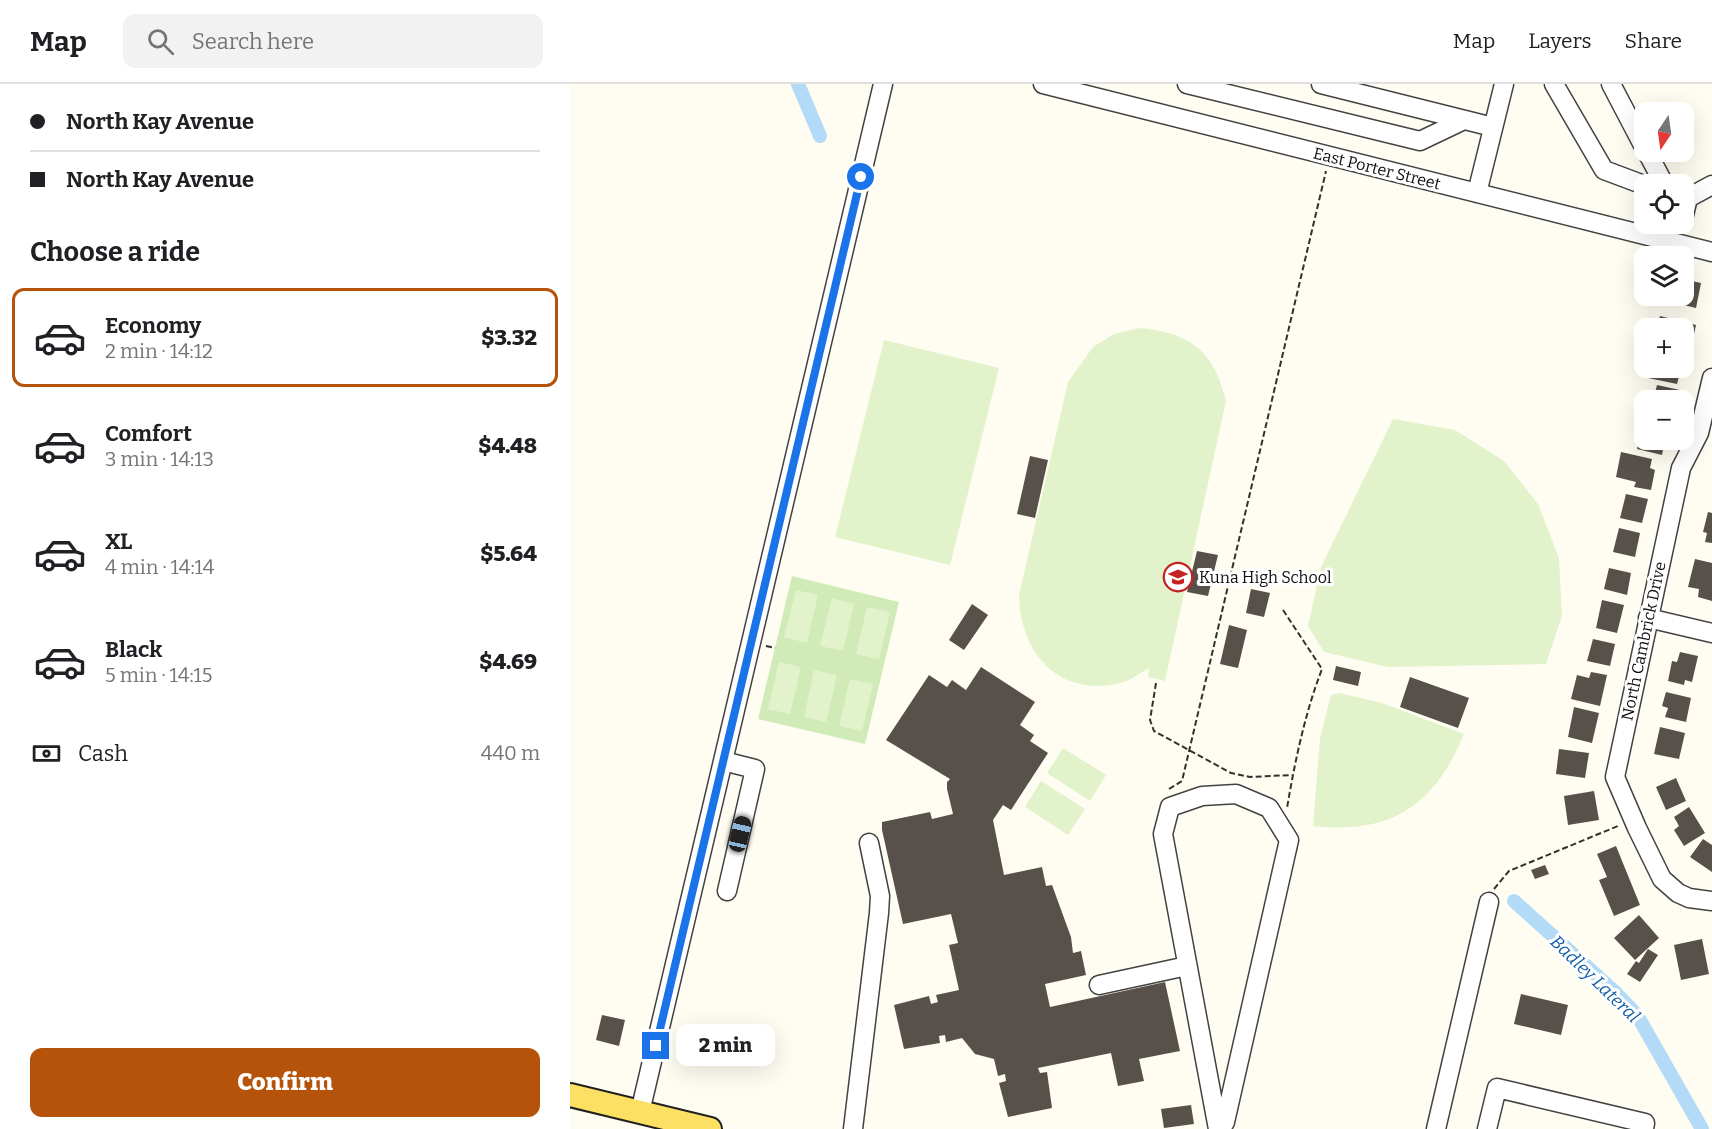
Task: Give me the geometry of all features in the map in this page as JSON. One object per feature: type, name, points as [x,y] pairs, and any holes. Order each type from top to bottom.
[{"type":"main road","points":[[570,1095],[710,1129]]},
{"type":"street","points":[[640,1112],[883,84]]},
{"type":"street","name":"East Porter Street","points":[[1043,84],[1081,89],[1712,252]]},
{"type":"street","points":[[1187,84],[1420,141],[1464,120]]},
{"type":"street","points":[[1321,84],[1493,127]]},
{"type":"street","points":[[1477,193],[1504,84]]},
{"type":"street","points":[[1554,84],[1604,171],[1634,182]]},
{"type":"street","points":[[1611,84],[1634,128]]},
{"type":"street","points":[[1694,194],[1712,185]]},
{"type":"street","points":[[1677,243],[1679,234]]},
{"type":"street","name":"North Cambrick Drive","points":[[1712,378],[1699,433],[1681,468],[1615,777],[1662,879],[1678,893],[1689,898],[1712,901]]},
{"type":"street","points":[[1648,618],[1712,633]]},
{"type":"street","points":[[723,761],[755,769],[727,891]]},
{"type":"street","points":[[1236,794],[1269,808],[1289,840],[1225,1122],[1219,1129],[1162,834],[1170,807],[1202,796],[1236,794]]},
{"type":"street","points":[[853,1129],[880,896],[869,843]]},
{"type":"street","points":[[1437,1129],[1490,898]]},
{"type":"street","points":[[1099,984],[1187,966]]},
{"type":"street","points":[[1487,1129],[1497,1088],[1645,1123],[1644,1129]]},
{"type":"path","points":[[1165,792],[1182,781],[1326,171]]},
{"type":"path","points":[[1284,610],[1322,669],[1314,690],[1292,776],[1286,814]]},
{"type":"path","points":[[764,645],[775,648]]},
{"type":"path","points":[[1156,683],[1150,720],[1154,731],[1231,773],[1250,777],[1292,776]]},
{"type":"path","points":[[1490,898],[1509,871],[1623,825]]},
{"type":"green space","points":[[1139,328],[1172,334],[1197,347],[1215,369],[1226,401],[1165,681],[1148,677],[1149,668],[1120,683],[1098,686],[1079,684],[1062,677],[1047,666],[1035,652],[1021,616],[1019,595],[1068,382],[1093,347],[1114,334]]},
{"type":"green space","points":[[884,340],[999,368],[950,565],[835,537]]},
{"type":"green space","points":[[1393,419],[1455,430],[1504,461],[1538,504],[1559,558],[1562,616],[1546,664],[1388,667],[1324,652],[1308,626],[1321,567]]},
{"type":"green space","points":[[792,576],[899,602],[865,744],[758,719]]},
{"type":"green space","points":[[796,590],[818,595],[807,643],[784,637]]},
{"type":"green space","points":[[832,598],[854,604],[843,651],[820,646]]},
{"type":"green space","points":[[867,607],[890,612],[879,659],[856,654]]},
{"type":"green space","points":[[779,662],[801,667],[790,714],[768,709]]},
{"type":"green space","points":[[814,670],[837,675],[826,722],[804,717]]},
{"type":"green space","points":[[850,679],[873,684],[862,731],[839,726]]},
{"type":"green space","points":[[1339,693],[1382,703],[1464,734],[1439,780],[1424,797],[1407,810],[1387,820],[1341,828],[1313,826],[1320,738],[1331,695]]},
{"type":"green space","points":[[1063,748],[1106,775],[1090,801],[1047,773]]},
{"type":"green space","points":[[1041,781],[1085,809],[1068,835],[1025,807]]},
{"type":"building","points":[[1694,281],[1701,283],[1696,308],[1688,306],[1694,306]]},
{"type":"building","points":[[1648,378],[1679,378],[1677,384]]},
{"type":"building","points":[[1657,385],[1680,390],[1656,390]]},
{"type":"building","points":[[1641,450],[1663,450],[1662,455]]},
{"type":"building","points":[[1621,452],[1652,459],[1650,468],[1655,470],[1651,490],[1634,487],[1636,482],[1616,477]]},
{"type":"building","points":[[1030,456],[1048,460],[1035,518],[1017,514]]},
{"type":"building","points":[[1626,494],[1648,499],[1642,523],[1620,518]]},
{"type":"building","points":[[1708,512],[1712,513],[1712,543],[1705,542],[1707,533],[1703,532]]},
{"type":"building","points":[[1619,528],[1640,533],[1635,557],[1613,552]]},
{"type":"building","points":[[1197,551],[1218,555],[1208,596],[1187,592]]},
{"type":"building","points":[[1695,559],[1712,563],[1712,601],[1698,597],[1699,589],[1688,587]]},
{"type":"building","points":[[1609,568],[1631,573],[1627,595],[1604,589]]},
{"type":"building","points":[[1251,589],[1270,593],[1264,617],[1246,613]]},
{"type":"building","points":[[1602,600],[1624,605],[1617,633],[1596,628]]},
{"type":"building","points":[[972,604],[988,615],[964,650],[949,640]]},
{"type":"building","points":[[1229,625],[1247,630],[1238,668],[1220,664]]},
{"type":"building","points":[[1593,639],[1615,644],[1610,666],[1587,661]]},
{"type":"building","points":[[1680,652],[1698,656],[1692,682],[1685,680],[1684,685],[1668,681],[1672,661],[1677,662]]},
{"type":"building","points":[[1336,666],[1361,672],[1358,686],[1333,680]]},
{"type":"building","points":[[981,667],[1035,702],[1020,725],[1034,735],[1030,741],[1048,753],[1011,810],[1003,805],[993,820],[1004,875],[1042,867],[1046,886],[1052,885],[1071,937],[1073,953],[1081,951],[1086,975],[1045,984],[1050,1007],[1165,982],[1180,1051],[1139,1059],[1144,1081],[1118,1086],[1111,1053],[1038,1068],[1040,1073],[1047,1072],[1052,1108],[1008,1117],[999,1083],[1006,1081],[1005,1074],[998,1076],[994,1059],[975,1054],[962,1038],[946,1042],[945,1035],[939,1036],[940,1043],[904,1049],[894,1005],[929,996],[931,1004],[938,1002],[936,995],[959,990],[949,945],[958,943],[951,914],[903,924],[882,830],[882,822],[930,812],[932,819],[953,814],[947,789],[947,782],[950,779],[886,740],[929,675],[947,687],[952,680],[966,690]]},
{"type":"building","points":[[1591,672],[1607,675],[1600,706],[1571,699],[1577,675],[1589,678]]},
{"type":"building","points":[[1410,677],[1469,698],[1458,728],[1400,707]]},
{"type":"building","points":[[1666,692],[1691,698],[1686,722],[1665,717],[1668,708],[1662,706]]},
{"type":"building","points":[[1574,707],[1599,713],[1592,743],[1568,737]]},
{"type":"building","points":[[1660,727],[1685,733],[1679,759],[1654,754]]},
{"type":"building","points":[[1559,749],[1589,753],[1585,778],[1556,774]]},
{"type":"building","points":[[1676,778],[1686,801],[1666,810],[1656,787]]},
{"type":"building","points":[[1594,791],[1599,820],[1568,825],[1564,796]]},
{"type":"building","points":[[1689,807],[1705,833],[1684,846],[1674,830],[1679,826],[1674,817]]},
{"type":"building","points":[[1703,839],[1712,845],[1712,872],[1690,857]]},
{"type":"building","points":[[1616,846],[1640,905],[1614,916],[1599,880],[1607,877],[1597,854]]},
{"type":"building","points":[[1545,865],[1549,874],[1535,879],[1531,870]]},
{"type":"building","points":[[1639,915],[1659,938],[1635,960],[1614,938]]},
{"type":"building","points":[[1702,939],[1709,974],[1681,980],[1674,945]]},
{"type":"building","points":[[1648,949],[1658,955],[1640,982],[1627,974],[1636,961],[1639,963]]},
{"type":"building","points":[[1521,994],[1568,1005],[1561,1035],[1514,1024]]},
{"type":"building","points":[[602,1015],[625,1020],[619,1046],[596,1040]]},
{"type":"building","points":[[1191,1105],[1194,1124],[1164,1128],[1161,1109]]},
{"type":"waterway","name":"Badley Lateral","points":[[798,84],[820,136]]},
{"type":"waterway","name":"Badley Lateral","points":[[1514,901],[1616,993],[1637,1015],[1702,1129]]},
{"type":"place","name":"Kuna High School","points":[[1178,577]]},
{"type":"route","points":[[656,1046],[861,177]]}]
